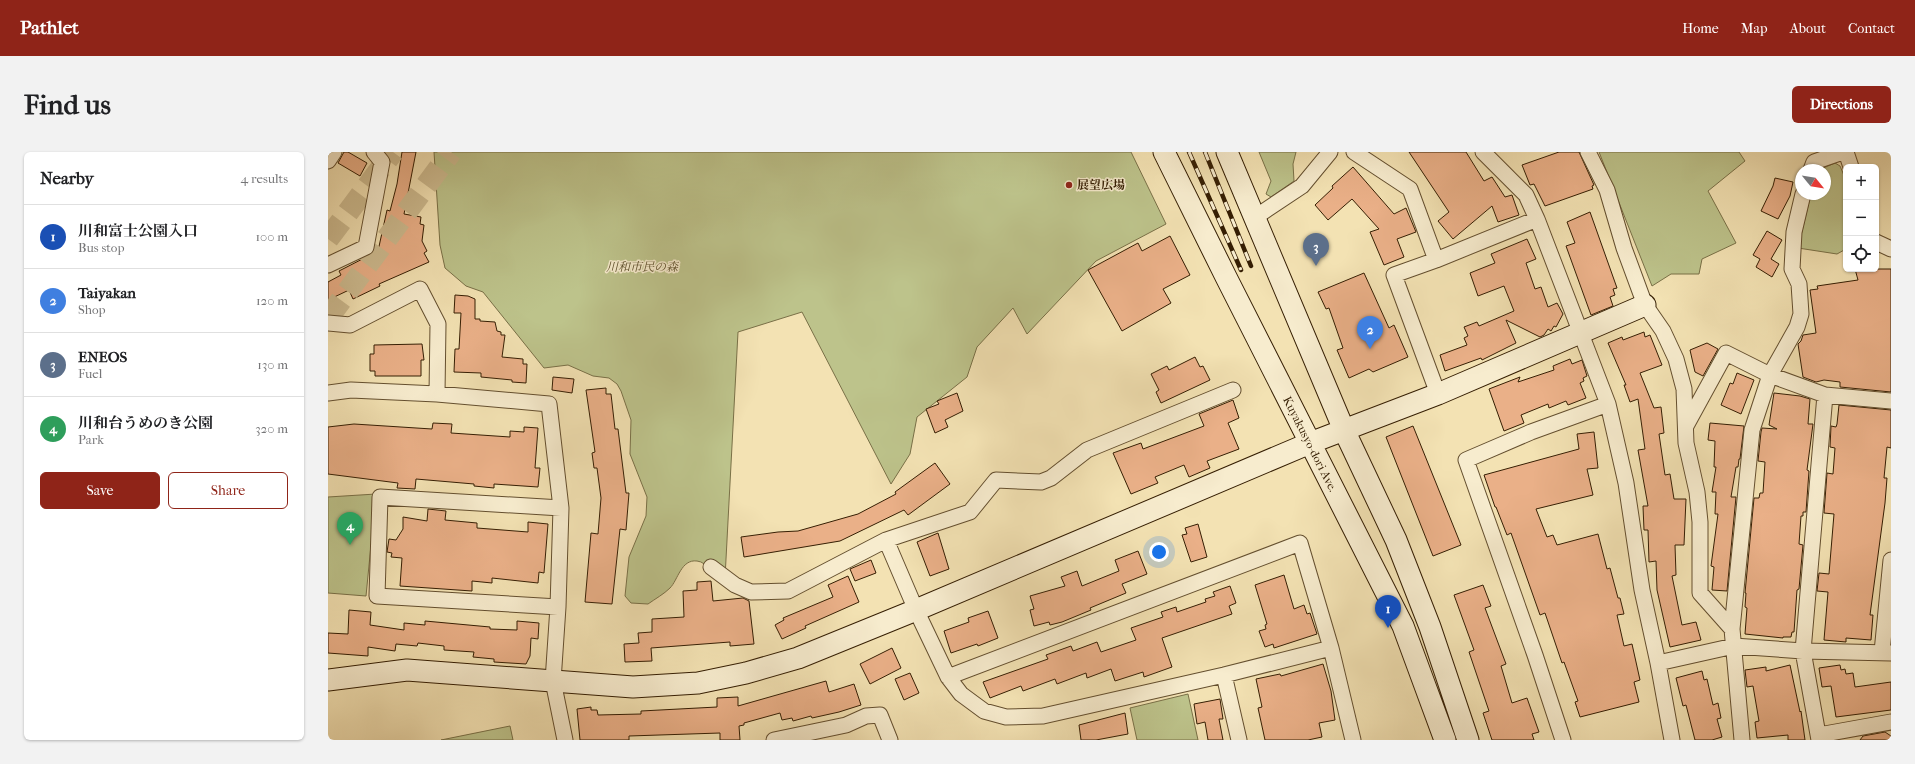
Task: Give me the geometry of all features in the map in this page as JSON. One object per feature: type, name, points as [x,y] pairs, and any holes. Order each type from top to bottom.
[{"type":"street","points":[[328,161],[334,152]]},
{"type":"street","points":[[328,265],[366,247],[382,162],[374,152]]},
{"type":"street","name":"Kuyakusyo-dori Ave.","points":[[1164,152],[1403,626],[1445,740]]},
{"type":"street","points":[[1227,152],[1344,430],[1396,540],[1430,627],[1468,740]]},
{"type":"street","points":[[1254,218],[1302,186],[1330,152]]},
{"type":"street","points":[[1354,152],[1410,189],[1436,260]]},
{"type":"street","points":[[1483,152],[1526,195],[1582,333],[1608,404],[1626,483],[1642,590],[1658,663],[1672,740]]},
{"type":"street","points":[[1588,152],[1607,190],[1624,248],[1645,305],[1663,331],[1676,359],[1684,389],[1688,450],[1697,492],[1700,522],[1700,593],[1732,629]]},
{"type":"street","points":[[1813,164],[1814,162],[1843,152]]},
{"type":"street","points":[[1846,152],[1850,164]]},
{"type":"street","points":[[1742,740],[1732,629],[1752,430],[1770,375],[1797,327],[1801,314],[1798,284],[1792,269],[1794,232],[1802,200]]},
{"type":"street","points":[[1438,394],[1394,275],[1436,260],[1537,219]]},
{"type":"street","points":[[1879,243],[1891,249]]},
{"type":"street","points":[[328,323],[350,325],[420,289],[438,324],[437,394]]},
{"type":"street","points":[[328,680],[407,670],[633,687],[698,683],[746,673],[798,658],[916,610],[1310,443],[1438,394],[1645,305]]},
{"type":"street","points":[[1686,426],[1726,353],[1770,375],[1826,395],[1891,401]]},
{"type":"street","points":[[328,393],[351,390],[437,394],[549,404],[561,508],[558,607],[553,681],[565,740]]},
{"type":"street","points":[[711,567],[735,585],[751,592],[788,591],[886,540],[970,512],[996,480],[1003,479],[1041,482],[1051,478],[1087,450],[1233,390]]},
{"type":"street","points":[[1826,395],[1803,652],[1819,738],[1891,722]]},
{"type":"street","points":[[1563,740],[1535,655],[1466,460],[1531,432],[1608,404]]},
{"type":"street","points":[[558,607],[377,596],[377,581],[380,497],[561,508]]},
{"type":"street","points":[[886,540],[916,610],[948,677],[961,694],[984,711],[1006,717],[1043,716],[1224,675],[1331,648]]},
{"type":"street","points":[[948,677],[1300,543],[1331,648],[1353,740]]},
{"type":"street","points":[[1658,663],[1734,646],[1803,652],[1886,652],[1891,560]]},
{"type":"street","points":[[1224,675],[1239,740]]},
{"type":"street","points":[[774,740],[796,734],[846,725],[866,716],[880,715],[890,740]]},
{"type":"green space","name":"川和市民の森","points":[[434,152],[1131,152],[1166,224],[1096,261],[1027,334],[1013,308],[977,347],[967,377],[917,417],[910,454],[891,484],[802,312],[738,332],[725,578],[716,575],[701,562],[692,561],[687,563],[680,571],[670,588],[648,604],[631,603],[625,596],[629,557],[646,516],[647,497],[630,454],[631,420],[621,391],[617,384],[609,378],[593,376],[568,365],[544,368],[483,292],[466,286],[445,268],[440,245]]},
{"type":"green space","points":[[1259,152],[1296,152],[1293,164],[1294,181],[1271,197],[1266,194],[1271,181]]},
{"type":"green space","points":[[1599,152],[1739,152],[1745,161],[1708,191],[1736,243],[1702,259],[1699,274],[1671,274],[1652,286]]},
{"type":"green space","points":[[1835,163],[1840,166],[1843,173],[1843,251],[1837,254],[1798,248],[1810,200],[1831,200],[1831,165]]},
{"type":"green space","points":[[376,494],[366,596],[328,593],[328,497]]},
{"type":"green space","points":[[1188,694],[1198,740],[1137,740],[1130,708]]},
{"type":"green space","points":[[510,726],[513,740],[441,740]]},
{"type":"building","points":[[344,152],[348,152],[367,163],[360,176],[338,163]]},
{"type":"building","points":[[402,152],[416,152],[404,214],[421,217],[420,224],[424,225],[422,241],[427,251],[424,253],[429,262],[379,284],[380,286],[353,299],[349,290],[328,300],[328,282],[341,275],[339,271],[378,251],[387,210],[390,211],[397,184]]},
{"type":"building","points":[[1409,152],[1466,152],[1484,181],[1492,177],[1505,197],[1512,195],[1519,215],[1498,222],[1492,206],[1453,239],[1438,221],[1449,212]]},
{"type":"building","points":[[1559,152],[1579,152],[1594,185],[1592,186],[1593,189],[1545,206],[1534,184],[1530,185],[1522,165]]},
{"type":"building","points":[[1353,167],[1394,214],[1406,208],[1416,232],[1397,239],[1404,257],[1384,265],[1370,232],[1379,229],[1352,199],[1328,220],[1315,205],[1333,188],[1332,186]]},
{"type":"building","points":[[1775,178],[1793,182],[1790,196],[1778,219],[1761,211],[1773,186]]},
{"type":"building","points":[[1590,212],[1617,288],[1613,289],[1615,295],[1610,297],[1613,306],[1591,315],[1566,246],[1575,243],[1567,222]]},
{"type":"building","points":[[1767,231],[1782,240],[1771,259],[1779,264],[1772,277],[1756,267],[1760,259],[1753,255]]},
{"type":"building","points":[[1170,236],[1190,275],[1163,289],[1171,303],[1122,331],[1088,270],[1138,243],[1142,251]]},
{"type":"building","points":[[1527,239],[1536,259],[1526,263],[1535,289],[1541,287],[1548,307],[1557,303],[1563,314],[1556,327],[1554,326],[1551,331],[1548,329],[1544,335],[1540,337],[1506,320],[1516,343],[1482,360],[1481,358],[1445,371],[1440,355],[1467,345],[1464,338],[1468,336],[1464,327],[1477,322],[1479,326],[1514,311],[1504,286],[1478,296],[1470,273],[1495,263],[1491,254]]},
{"type":"building","points":[[1879,269],[1891,269],[1891,392],[1840,387],[1840,382],[1824,380],[1816,382],[1803,377],[1798,344],[1803,335],[1816,333],[1810,290],[1818,289],[1817,286],[1858,280],[1856,272],[1879,272]]},
{"type":"building","points":[[1364,273],[1389,328],[1394,325],[1408,357],[1373,372],[1369,369],[1349,378],[1337,350],[1343,348],[1329,308],[1326,309],[1318,292]]},
{"type":"building","points":[[455,295],[468,296],[475,299],[475,319],[480,319],[480,321],[495,322],[497,331],[501,332],[501,335],[505,335],[502,357],[523,359],[523,364],[527,364],[526,383],[481,377],[481,373],[454,372],[455,349],[459,349],[461,313],[454,313]]},
{"type":"building","points":[[1644,332],[1645,337],[1650,335],[1662,365],[1640,373],[1654,408],[1661,407],[1664,433],[1659,434],[1665,475],[1670,474],[1674,499],[1686,499],[1684,545],[1675,545],[1676,575],[1672,576],[1682,625],[1696,622],[1701,640],[1670,647],[1657,590],[1656,561],[1649,562],[1648,530],[1644,530],[1643,506],[1648,506],[1638,450],[1645,449],[1638,399],[1630,402],[1624,385],[1626,385],[1608,343],[1622,337],[1623,340]]},
{"type":"building","points":[[1707,343],[1718,349],[1703,376],[1695,372],[1690,350]]},
{"type":"building","points":[[422,344],[424,360],[421,360],[421,376],[375,376],[375,371],[370,371],[370,354],[374,354],[374,345]]},
{"type":"building","points":[[1195,357],[1200,367],[1203,366],[1210,380],[1161,403],[1156,392],[1159,390],[1151,374],[1167,366],[1169,370]]},
{"type":"building","points":[[1570,359],[1572,364],[1582,360],[1587,376],[1583,378],[1584,381],[1580,383],[1586,398],[1568,405],[1566,401],[1549,408],[1548,404],[1521,415],[1524,423],[1504,431],[1489,389],[1520,377],[1518,382],[1554,370],[1553,366]]},
{"type":"building","points":[[1737,373],[1754,380],[1741,414],[1721,405],[1730,383],[1733,384]]},
{"type":"building","points":[[553,377],[574,379],[572,393],[552,390]]},
{"type":"building","points":[[606,388],[606,394],[611,394],[615,429],[618,429],[626,493],[629,493],[626,530],[620,529],[612,604],[585,602],[591,533],[598,534],[601,498],[597,468],[594,468],[592,453],[595,452],[586,390]]},
{"type":"building","points":[[957,393],[963,411],[945,420],[948,427],[935,433],[926,409],[939,404],[937,401]]},
{"type":"building","points":[[1774,393],[1800,396],[1810,399],[1808,424],[1813,424],[1807,470],[1809,471],[1806,512],[1803,512],[1803,516],[1801,516],[1799,544],[1803,545],[1799,589],[1797,590],[1794,632],[1792,632],[1791,637],[1783,638],[1745,634],[1747,608],[1745,607],[1745,593],[1754,498],[1759,498],[1760,493],[1763,493],[1765,462],[1758,461],[1761,432],[1762,428],[1777,429],[1769,425]]},
{"type":"building","points":[[1233,400],[1239,418],[1228,423],[1239,449],[1207,461],[1210,468],[1189,477],[1184,465],[1155,477],[1158,483],[1131,494],[1113,453],[1141,443],[1143,449],[1204,426],[1199,414]]},
{"type":"building","points":[[1839,405],[1891,410],[1891,448],[1887,447],[1884,478],[1887,478],[1885,503],[1870,615],[1873,615],[1871,640],[1846,638],[1846,642],[1824,640],[1828,592],[1817,591],[1819,573],[1829,574],[1834,514],[1824,513],[1827,473],[1833,474],[1835,448],[1830,447],[1831,426],[1836,427]]},
{"type":"building","points":[[433,423],[452,424],[451,433],[510,437],[510,431],[524,432],[524,427],[538,428],[535,468],[540,468],[538,487],[494,484],[494,488],[474,486],[474,484],[416,479],[415,489],[397,488],[398,483],[328,474],[328,427],[354,424],[432,429]]},
{"type":"building","points":[[1710,423],[1744,426],[1740,459],[1738,467],[1736,467],[1731,497],[1736,497],[1727,591],[1712,590],[1714,567],[1711,566],[1718,514],[1715,514],[1716,492],[1712,492],[1716,467],[1714,467],[1715,441],[1708,440]]},
{"type":"building","points":[[1413,426],[1461,545],[1433,556],[1386,437]]},
{"type":"building","points":[[1594,432],[1598,468],[1587,469],[1593,495],[1536,509],[1547,537],[1553,535],[1557,545],[1598,534],[1607,569],[1610,568],[1624,614],[1617,615],[1624,646],[1632,644],[1640,680],[1634,682],[1639,702],[1580,717],[1575,702],[1578,701],[1564,662],[1562,663],[1545,613],[1540,615],[1511,533],[1507,535],[1484,475],[1579,449],[1577,434]]},
{"type":"building","points":[[935,463],[950,484],[908,515],[904,510],[840,541],[744,557],[741,537],[798,531],[858,514],[896,494],[895,492]]},
{"type":"building","points":[[428,509],[446,511],[445,520],[477,523],[477,528],[528,532],[528,522],[548,524],[544,573],[539,572],[538,583],[492,578],[492,583],[472,581],[472,591],[400,586],[402,558],[391,557],[392,553],[387,552],[389,539],[396,540],[403,529],[403,517],[427,521]]},
{"type":"building","points":[[1198,524],[1207,557],[1191,562],[1182,535],[1187,534],[1185,528]]},
{"type":"building","points":[[938,533],[949,569],[930,576],[917,542]]},
{"type":"building","points":[[1138,551],[1147,574],[1122,584],[1126,593],[1062,622],[1050,625],[1049,622],[1034,626],[1030,610],[1034,609],[1030,596],[1065,586],[1061,577],[1077,571],[1082,586],[1119,571],[1115,560]]},
{"type":"building","points":[[871,560],[876,573],[855,581],[850,569]]},
{"type":"building","points":[[1284,575],[1294,609],[1304,605],[1307,614],[1310,613],[1317,634],[1274,648],[1273,644],[1265,647],[1259,631],[1266,629],[1265,625],[1267,624],[1255,585]]},
{"type":"building","points":[[848,576],[859,602],[805,626],[806,628],[782,639],[775,625],[784,620],[783,618],[833,597],[828,585]]},
{"type":"building","points":[[711,581],[713,601],[743,598],[749,601],[754,644],[730,646],[730,642],[651,648],[652,661],[625,662],[624,644],[639,643],[638,633],[652,632],[652,619],[684,617],[683,591],[697,590],[697,582]]},
{"type":"building","points":[[1483,585],[1491,606],[1485,608],[1506,664],[1501,666],[1512,703],[1527,698],[1539,732],[1532,734],[1534,740],[1492,740],[1483,713],[1489,711],[1469,652],[1474,650],[1454,595]]},
{"type":"building","points":[[1230,586],[1236,603],[1229,606],[1232,614],[1162,638],[1172,667],[1144,677],[1143,672],[1115,681],[1111,669],[1087,678],[1086,673],[1057,684],[1055,679],[1023,691],[1021,686],[990,698],[983,682],[1048,659],[1046,655],[1071,646],[1073,651],[1097,642],[1101,652],[1136,640],[1131,628],[1163,617],[1161,612],[1176,607],[1177,612],[1206,602],[1205,599],[1215,596],[1213,592]]},
{"type":"building","points":[[349,610],[371,612],[370,625],[404,630],[404,623],[425,625],[425,621],[490,627],[490,629],[517,630],[517,621],[539,623],[538,639],[531,638],[530,656],[526,664],[494,662],[494,659],[473,657],[474,652],[444,650],[444,646],[418,643],[417,646],[396,644],[395,651],[368,647],[368,656],[328,653],[328,633],[348,634]]},
{"type":"building","points":[[988,611],[998,638],[978,646],[977,644],[951,653],[944,631],[969,622],[968,618]]},
{"type":"building","points":[[892,648],[901,668],[870,684],[860,664]]},
{"type":"building","points":[[1323,664],[1331,691],[1335,720],[1319,723],[1322,737],[1308,740],[1265,740],[1258,708],[1262,707],[1256,679],[1280,674],[1281,676]]},
{"type":"building","points":[[1790,665],[1800,712],[1801,711],[1805,740],[1788,740],[1788,735],[1757,738],[1755,722],[1759,721],[1753,686],[1747,687],[1745,670],[1766,667],[1766,671]]},
{"type":"building","points":[[1840,665],[1841,670],[1845,669],[1846,674],[1853,673],[1855,687],[1891,682],[1891,710],[1836,717],[1831,686],[1822,687],[1819,668]]},
{"type":"building","points":[[1702,671],[1704,680],[1707,679],[1713,705],[1718,703],[1721,718],[1717,719],[1722,737],[1712,740],[1695,740],[1686,705],[1683,706],[1676,678]]},
{"type":"building","points":[[910,673],[919,693],[904,700],[895,679]]},
{"type":"building","points":[[826,681],[829,692],[854,684],[861,705],[839,712],[812,718],[811,716],[793,721],[792,718],[782,720],[780,713],[744,723],[744,725],[739,726],[740,740],[720,740],[720,733],[629,736],[629,740],[580,740],[577,709],[591,707],[591,710],[597,710],[598,715],[641,714],[641,711],[717,707],[717,698],[738,697],[738,706]]},
{"type":"building","points":[[1220,699],[1223,719],[1219,719],[1223,740],[1208,740],[1205,722],[1197,724],[1194,704]]},
{"type":"building","points":[[1125,713],[1128,734],[1096,740],[1081,740],[1079,725]]},
{"type":"building","points":[[1885,732],[1891,736],[1891,740],[1860,740],[1863,736]]},
{"type":"tunnel","points":[[328,239],[393,152]]},
{"type":"tunnel","points":[[328,318],[451,152]]},
{"type":"railway","points":[[1189,152],[1241,270]]},
{"type":"railway","points":[[1205,152],[1251,266]]},
{"type":"place","name":"展望広場","points":[[1069,185]]},
{"type":"place","name":"ENEOS","points":[[1316,266]]},
{"type":"place","name":"Taiyakan","points":[[1370,349]]},
{"type":"place","name":"川和台うめのき公園","points":[[350,545]]},
{"type":"place","name":"川和富士公園入口","points":[[1388,628]]}]
